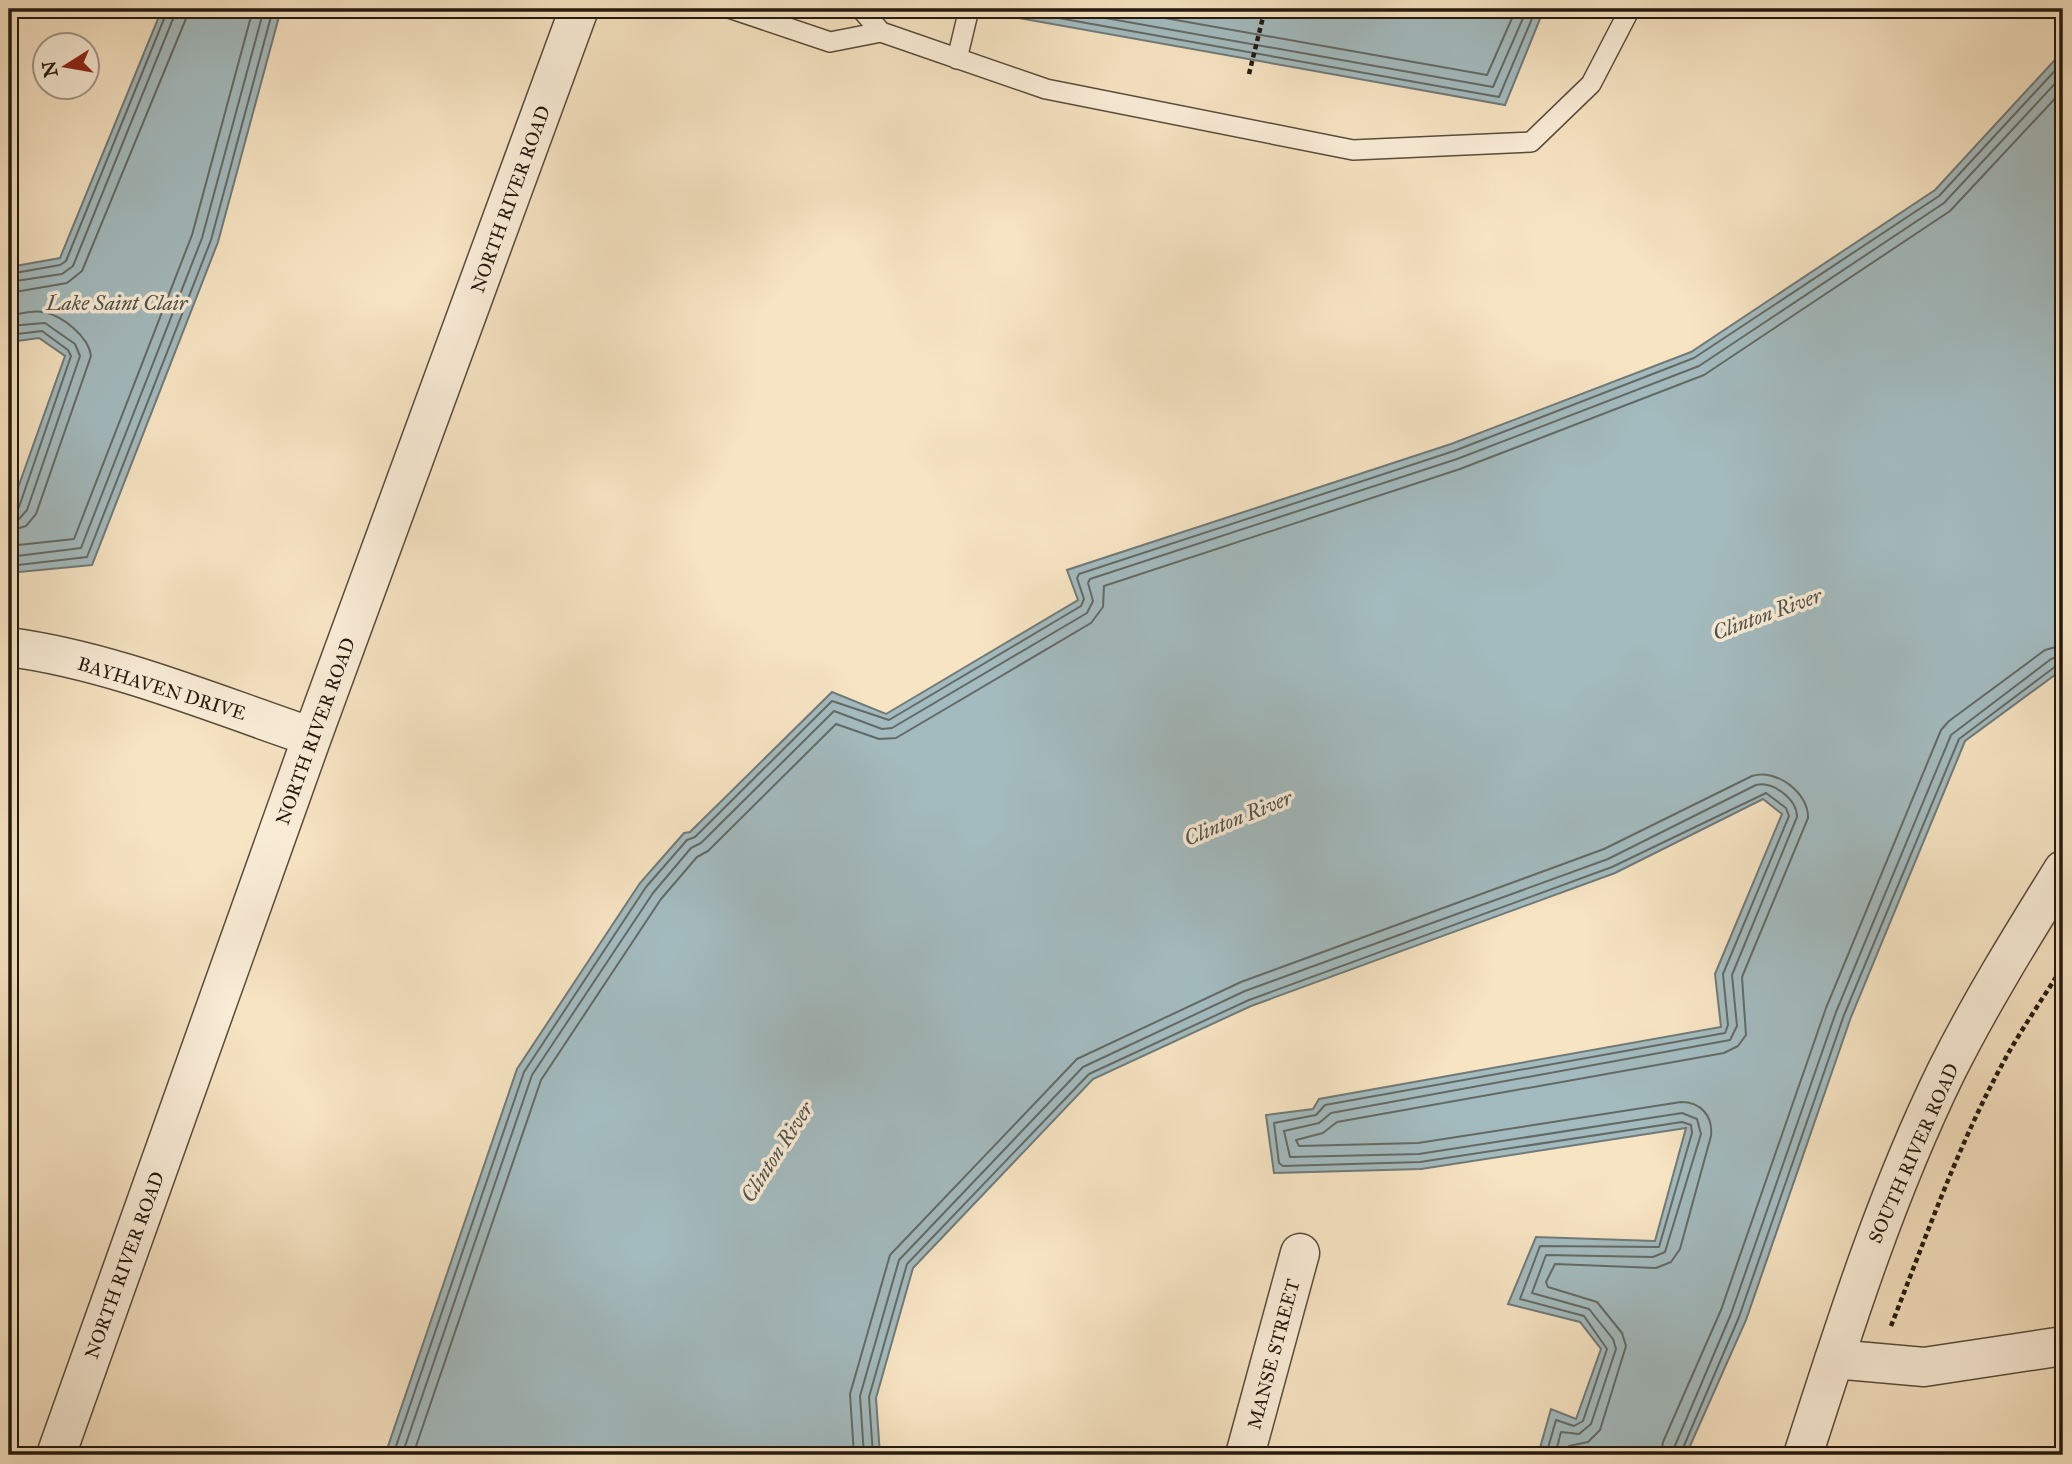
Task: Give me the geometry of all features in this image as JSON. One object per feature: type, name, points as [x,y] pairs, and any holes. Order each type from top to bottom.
[{"type":"street","name":"NORTH RIVER ROAD","points":[[56,1455],[313,737],[579,9]]},
{"type":"street","name":"BAYHAVEN DRIVE","points":[[9,647],[38,651],[128,675],[313,737]]},
{"type":"street","name":"SOUTH RIVER ROAD","points":[[1803,1455],[1865,1264],[1946,1073],[2005,963],[2063,870]]},
{"type":"street","name":"MANSE STREET","points":[[1245,1455],[1300,1252]]},
{"type":"street","points":[[1834,1359],[1924,1367],[2063,1346]]},
{"type":"lane","points":[[732,9],[830,42],[881,33],[1046,89],[1353,150],[1531,142],[1591,84],[1630,9]]},
{"type":"lane","points":[[861,9],[881,33]]},
{"type":"lane","points":[[957,59],[968,9]]},
{"type":"path","points":[[1249,74],[1265,9]]},
{"type":"path","points":[[1877,1362],[1950,1175],[1979,1113],[2004,1061],[2063,966]]},
{"type":"water","name":"Lake Saint Clair","points":[[162,9],[281,9],[218,242],[92,565],[9,573],[9,513],[65,356],[39,338],[9,342],[9,267],[60,258]]},
{"type":"water","points":[[1016,9],[1544,9],[1505,105],[1013,17]]},
{"type":"water","name":"Clinton River","points":[[2063,51],[2063,669],[1965,741],[1851,1017],[1746,1320],[1686,1455],[1538,1455],[1551,1409],[1576,1419],[1601,1349],[1580,1322],[1508,1304],[1536,1237],[1655,1241],[1686,1128],[1421,1169],[1274,1173],[1266,1115],[1313,1109],[1319,1099],[1721,1027],[1715,974],[1782,814],[1763,799],[1615,873],[1251,1006],[1093,1079],[913,1268],[876,1398],[880,1455],[385,1455],[517,1069],[640,883],[684,833],[690,832],[832,692],[886,714],[1078,600],[1067,570],[1451,444],[1691,352],[1935,190]]}]
